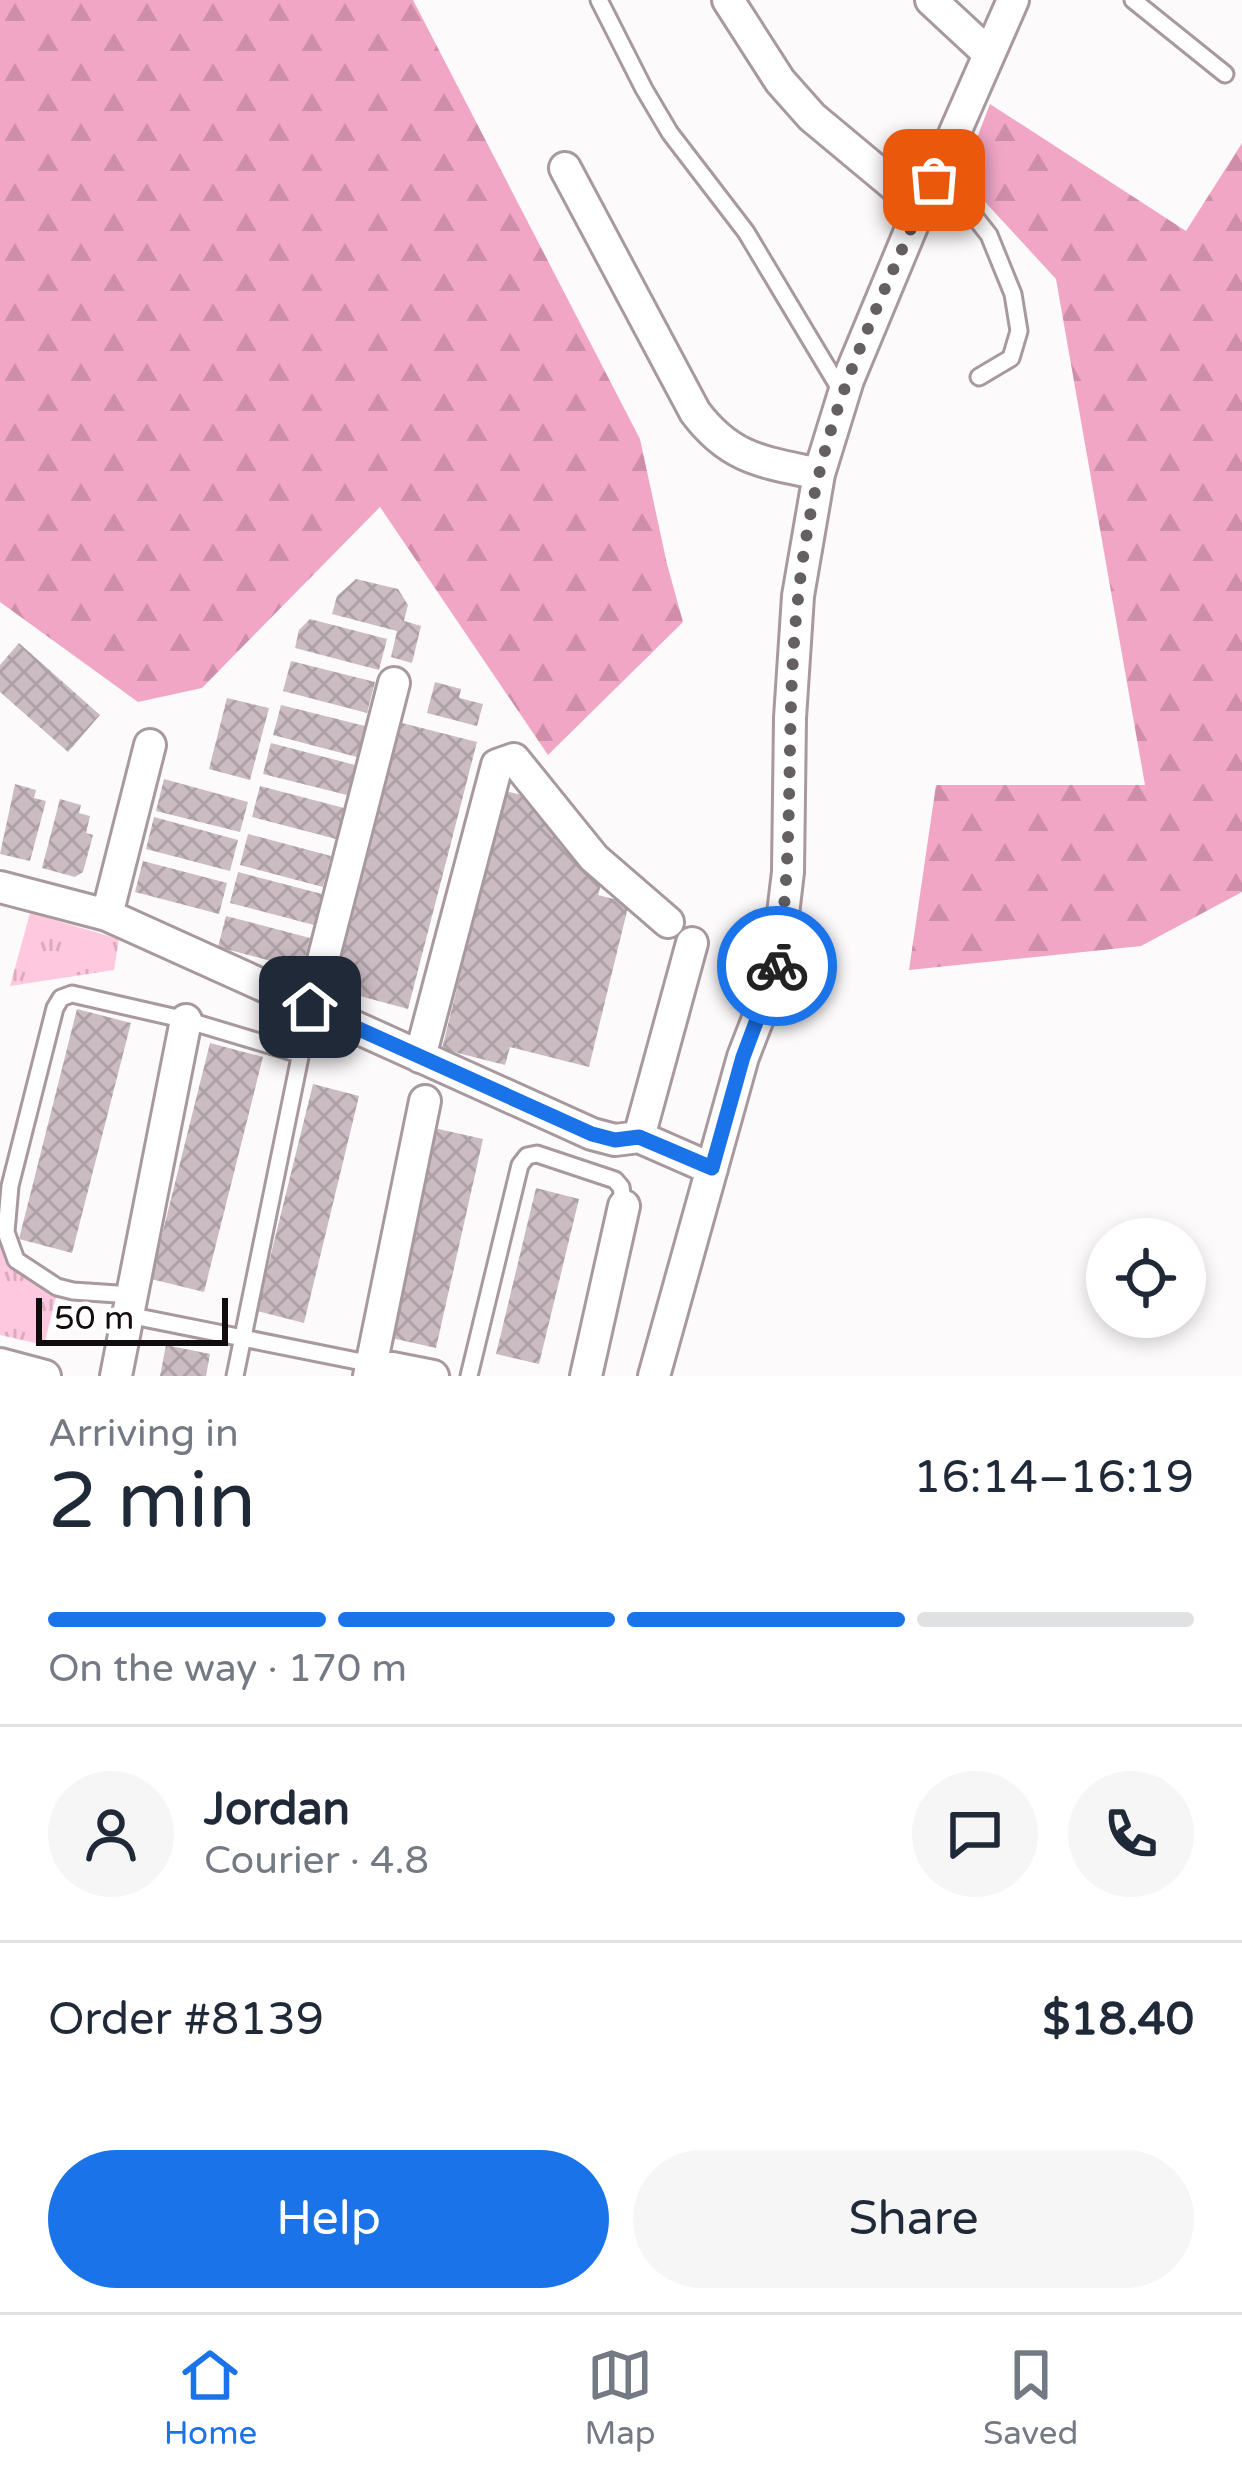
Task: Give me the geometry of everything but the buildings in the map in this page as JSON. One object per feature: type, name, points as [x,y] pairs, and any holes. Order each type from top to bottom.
[{"type":"street","points":[[728,0],[801,105],[860,159],[927,194]]},
{"type":"street","points":[[931,0],[988,53]]},
{"type":"street","points":[[654,1376],[743,1057],[776,972],[788,872],[796,613],[819,475],[843,394],[1012,0]]},
{"type":"street","points":[[565,168],[695,412],[712,434],[758,460],[819,475]]},
{"type":"street","points":[[310,1007],[394,683]]},
{"type":"street","points":[[107,915],[150,745]]},
{"type":"street","points":[[420,1057],[497,765],[514,759],[594,858],[668,922]]},
{"type":"street","points":[[0,887],[107,915],[592,1134],[615,1140],[639,1137],[712,1168]]},
{"type":"street","points":[[639,1137],[692,943]]},
{"type":"street","points":[[116,1376],[186,1020]]},
{"type":"street","points":[[425,1101],[371,1370],[433,1376]]},
{"type":"street","points":[[586,1376],[624,1206]]},
{"type":"street","points":[[5,1369],[45,1376]]},
{"type":"lane","points":[[598,0],[670,133],[746,232],[843,394]]},
{"type":"lane","points":[[1133,0],[1225,74]]},
{"type":"lane","points":[[927,194],[963,202],[989,235],[1013,294],[1019,331],[1011,358],[979,377]]},
{"type":"lane","points":[[235,1376],[243,1336],[300,1057],[186,1020],[72,994],[61,998],[10,1186],[6,1232],[16,1260],[57,1287],[130,1305],[243,1336],[371,1370]]},
{"type":"lane","points":[[469,1376],[520,1165],[527,1156],[537,1154],[615,1180],[624,1206]]},
{"type":"green space","points":[[0,0],[413,0],[640,439],[683,622],[548,755],[380,507],[202,688],[138,702],[0,602]]},
{"type":"green space","points":[[990,104],[1186,231],[1242,143],[1242,892],[1141,946],[909,970],[936,785],[1145,785],[1056,279],[962,177]]},
{"type":"green space","points":[[30,913],[119,939],[114,970],[10,986]]},
{"type":"green space","points":[[0,1245],[11,1265],[56,1297],[44,1345],[0,1335]]},
{"type":"way so far","points":[[777,966],[788,872],[798,596],[819,475],[848,380],[934,180]]},
{"type":"route","points":[[310,1007],[592,1134],[615,1140],[639,1137],[712,1168],[743,1057],[777,966]]}]
